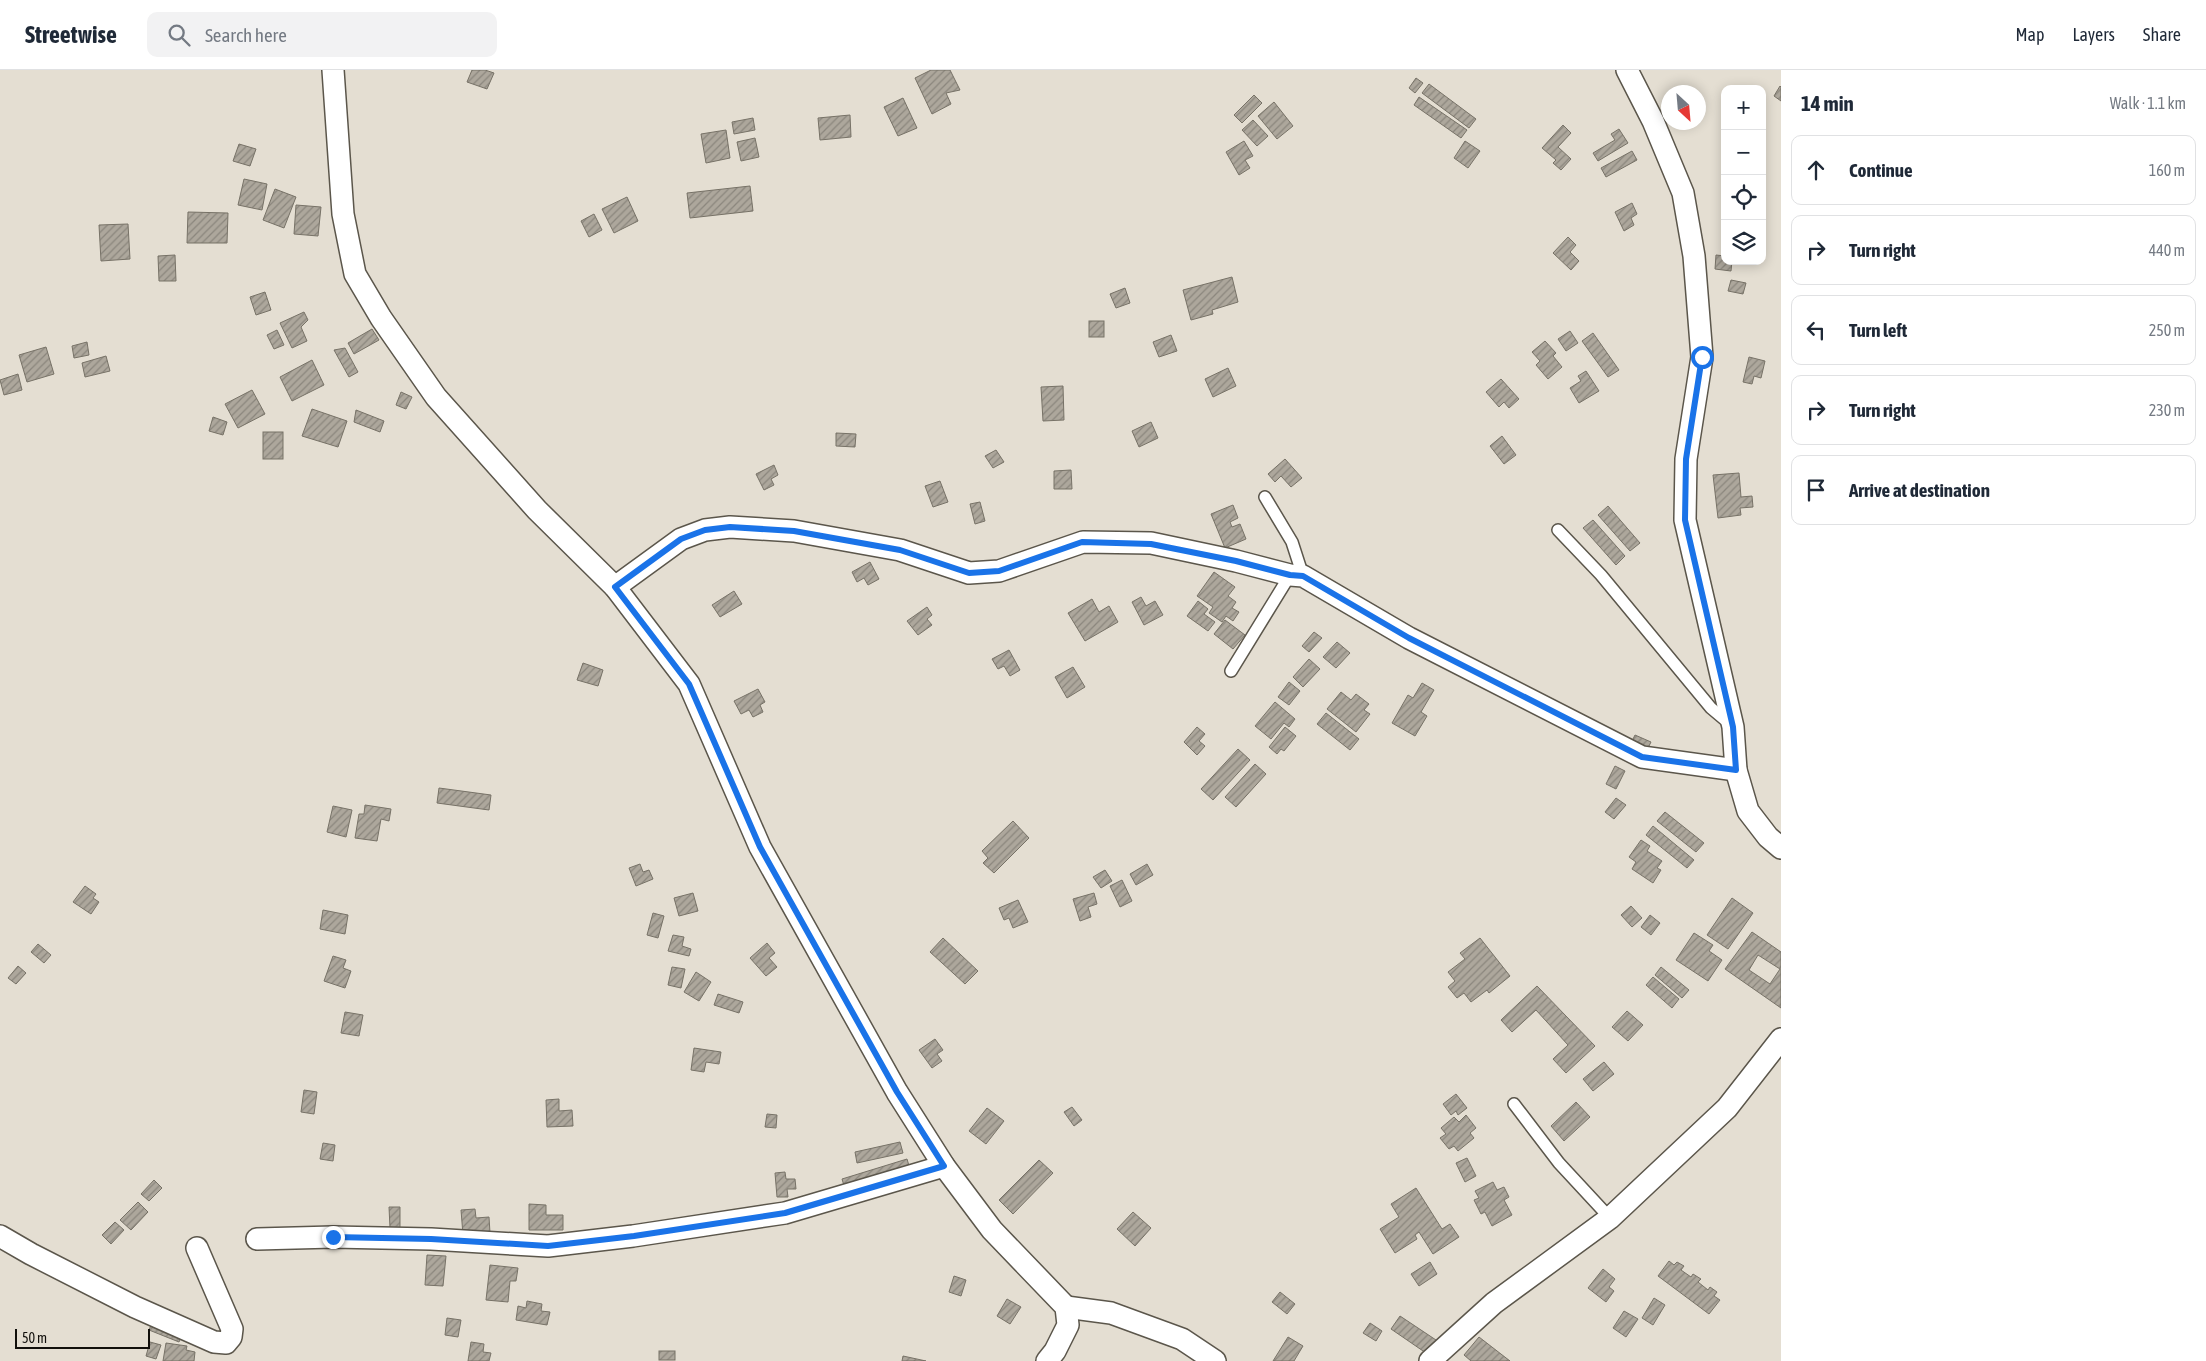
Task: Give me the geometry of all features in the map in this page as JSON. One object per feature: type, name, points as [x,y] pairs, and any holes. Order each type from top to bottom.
[{"type":"street","points":[[333,70],[343,214],[355,274],[381,318],[436,397],[537,510],[615,587],[689,684],[760,847],[897,1092],[944,1166],[992,1230],[1066,1307],[1068,1325],[1055,1351],[1046,1361]]},
{"type":"street","points":[[1627,70],[1653,121],[1683,193],[1694,256],[1702,357],[1686,459],[1685,520],[1733,727],[1736,770],[1748,811],[1768,837],[1781,848]]},
{"type":"street","points":[[615,587],[681,539],[705,530],[730,527],[794,531],[900,550],[969,573],[999,571],[1082,542],[1151,544],[1236,561],[1296,576],[1409,638],[1642,757],[1736,770]]},
{"type":"street","points":[[1430,1361],[1494,1303],[1610,1218],[1727,1108],[1781,1039]]},
{"type":"street","points":[[257,1239],[333,1237],[548,1246],[634,1236],[785,1213],[944,1166]]},
{"type":"street","points":[[0,1236],[134,1307],[214,1342],[223,1352],[231,1337],[232,1330],[197,1248]]},
{"type":"street","points":[[1066,1307],[1111,1313],[1182,1339],[1215,1361]]},
{"type":"lane","points":[[1231,672],[1296,576],[1292,542],[1265,497]]},
{"type":"lane","points":[[1558,530],[1601,575],[1711,708],[1733,727]]},
{"type":"lane","points":[[1514,1104],[1559,1163],[1610,1218]]},
{"type":"building","points":[[472,70],[485,70],[494,73],[487,89],[467,82]]},
{"type":"building","points":[[931,70],[950,70],[960,90],[946,93],[951,104],[932,114],[915,78]]},
{"type":"building","points":[[1416,78],[1423,83],[1415,93],[1409,88]]},
{"type":"building","points":[[1429,84],[1476,119],[1469,128],[1422,93]]},
{"type":"building","points":[[1781,87],[1781,101],[1774,96]]},
{"type":"building","points":[[1254,95],[1262,103],[1242,123],[1234,115]]},
{"type":"building","points":[[1419,97],[1467,130],[1461,138],[1414,105]]},
{"type":"building","points":[[903,98],[917,128],[898,136],[884,107]]},
{"type":"building","points":[[1274,102],[1293,126],[1277,139],[1258,116]]},
{"type":"building","points":[[850,115],[851,137],[820,140],[818,118]]},
{"type":"building","points":[[753,118],[755,130],[734,134],[732,122]]},
{"type":"building","points":[[1253,120],[1268,136],[1257,146],[1242,130]]},
{"type":"building","points":[[1563,125],[1571,133],[1558,147],[1571,159],[1561,170],[1553,163],[1556,160],[1542,148]]},
{"type":"building","points":[[1619,129],[1628,143],[1598,161],[1593,153],[1615,140],[1611,134]]},
{"type":"building","points":[[726,130],[730,158],[706,163],[701,134]]},
{"type":"building","points":[[755,138],[759,157],[741,161],[737,142]]},
{"type":"building","points":[[1244,141],[1253,156],[1245,160],[1250,168],[1239,175],[1226,152]]},
{"type":"building","points":[[1465,141],[1480,151],[1468,168],[1454,158]]},
{"type":"building","points":[[239,144],[256,149],[250,166],[233,161]]},
{"type":"building","points":[[1632,151],[1637,160],[1606,177],[1601,168]]},
{"type":"building","points":[[244,179],[267,184],[262,210],[238,205]]},
{"type":"building","points":[[750,186],[753,211],[690,218],[687,193]]},
{"type":"building","points":[[275,189],[296,197],[284,228],[263,220]]},
{"type":"building","points":[[627,197],[638,221],[614,233],[602,209]]},
{"type":"building","points":[[1632,203],[1637,214],[1631,218],[1634,225],[1624,231],[1615,212]]},
{"type":"building","points":[[296,205],[321,207],[318,236],[294,234]]},
{"type":"building","points":[[188,212],[228,213],[227,243],[187,243]]},
{"type":"building","points":[[594,214],[602,230],[589,237],[581,221]]},
{"type":"building","points":[[128,224],[130,259],[101,261],[99,225]]},
{"type":"building","points":[[1568,237],[1576,245],[1570,252],[1579,261],[1571,270],[1553,253]]},
{"type":"building","points":[[175,255],[176,281],[159,281],[158,256]]},
{"type":"building","points":[[1716,255],[1721,256],[1721,265],[1732,265],[1731,271],[1715,269]]},
{"type":"building","points":[[1232,277],[1238,302],[1212,310],[1213,314],[1191,320],[1183,290]]},
{"type":"building","points":[[1731,280],[1746,283],[1743,294],[1728,291]]},
{"type":"building","points":[[1125,288],[1130,303],[1116,308],[1110,294]]},
{"type":"building","points":[[265,292],[271,310],[256,315],[250,297]]},
{"type":"building","points":[[304,312],[308,320],[301,327],[307,341],[292,348],[280,323]]},
{"type":"building","points":[[1089,321],[1104,321],[1104,337],[1089,337]]},
{"type":"building","points":[[372,329],[379,340],[354,354],[348,343]]},
{"type":"building","points":[[277,330],[284,345],[274,349],[267,335]]},
{"type":"building","points":[[1570,331],[1578,343],[1566,351],[1558,339]]},
{"type":"building","points":[[1593,333],[1619,370],[1608,377],[1582,341]]},
{"type":"building","points":[[1171,335],[1177,351],[1159,357],[1153,342]]},
{"type":"building","points":[[1545,341],[1556,353],[1553,356],[1562,367],[1548,379],[1536,365],[1540,361],[1532,352]]},
{"type":"building","points":[[87,342],[89,355],[74,358],[72,346]]},
{"type":"building","points":[[46,347],[54,374],[27,382],[19,355]]},
{"type":"building","points":[[345,348],[358,372],[349,377],[334,350]]},
{"type":"building","points":[[106,356],[110,371],[85,377],[82,363]]},
{"type":"building","points":[[1749,357],[1765,361],[1761,378],[1754,376],[1752,384],[1743,382]]},
{"type":"building","points":[[312,360],[324,385],[292,401],[280,377]]},
{"type":"building","points":[[1228,368],[1236,386],[1213,397],[1205,379]]},
{"type":"building","points":[[1586,371],[1599,391],[1579,403],[1570,388],[1581,381],[1578,376]]},
{"type":"building","points":[[18,374],[22,390],[4,395],[0,380]]},
{"type":"building","points":[[1501,379],[1519,399],[1509,408],[1504,402],[1499,407],[1486,392]]},
{"type":"building","points":[[1063,386],[1064,420],[1043,421],[1041,387]]},
{"type":"building","points":[[252,390],[265,414],[238,428],[225,404]]},
{"type":"building","points":[[401,392],[412,397],[406,409],[396,405]]},
{"type":"building","points":[[312,409],[347,421],[338,447],[302,436]]},
{"type":"building","points":[[356,410],[384,421],[380,432],[354,422]]},
{"type":"building","points":[[213,417],[227,422],[223,435],[209,431]]},
{"type":"building","points":[[1151,422],[1158,438],[1139,447],[1132,431]]},
{"type":"building","points":[[263,432],[283,432],[283,459],[263,459]]},
{"type":"building","points":[[836,433],[856,434],[855,447],[836,446]]},
{"type":"building","points":[[1502,436],[1516,455],[1504,464],[1490,446]]},
{"type":"building","points":[[996,450],[1004,462],[993,468],[985,456]]},
{"type":"building","points":[[1285,459],[1302,478],[1291,487],[1281,476],[1275,482],[1268,474]]},
{"type":"building","points":[[774,465],[778,475],[771,479],[774,485],[764,490],[756,474]]},
{"type":"building","points":[[1071,470],[1072,489],[1054,489],[1054,471]]},
{"type":"building","points":[[1739,473],[1741,497],[1752,496],[1753,507],[1740,508],[1741,515],[1718,518],[1713,475]]},
{"type":"building","points":[[940,481],[948,502],[933,507],[925,486]]},
{"type":"building","points":[[980,502],[985,521],[975,524],[970,504]]},
{"type":"building","points":[[1233,505],[1238,518],[1230,522],[1232,527],[1240,524],[1246,539],[1225,548],[1211,514]]},
{"type":"building","points":[[1608,506],[1640,543],[1630,551],[1598,515]]},
{"type":"building","points":[[1593,520],[1625,556],[1616,565],[1583,528]]},
{"type":"building","points":[[870,562],[879,579],[868,585],[864,578],[857,582],[852,572]]},
{"type":"building","points":[[1214,572],[1235,587],[1228,596],[1236,602],[1232,608],[1239,612],[1233,621],[1226,616],[1222,622],[1209,613],[1213,607],[1197,596]]},
{"type":"building","points":[[734,591],[742,604],[720,617],[712,605]]},
{"type":"building","points":[[1141,597],[1146,606],[1155,601],[1163,615],[1144,625],[1132,602]]},
{"type":"building","points":[[1092,599],[1099,612],[1109,606],[1118,622],[1085,641],[1068,613]]},
{"type":"building","points":[[1198,601],[1208,609],[1204,614],[1215,622],[1208,631],[1187,616]]},
{"type":"building","points":[[927,607],[932,615],[927,619],[932,625],[918,635],[907,621]]},
{"type":"building","points":[[1225,620],[1245,635],[1233,649],[1214,634]]},
{"type":"building","points":[[1314,632],[1322,638],[1309,652],[1302,646]]},
{"type":"building","points":[[1337,642],[1350,653],[1336,668],[1323,657]]},
{"type":"building","points":[[1009,650],[1020,670],[1010,676],[1004,666],[998,669],[992,659]]},
{"type":"building","points":[[1309,659],[1320,669],[1303,687],[1293,677]]},
{"type":"building","points":[[583,663],[603,670],[598,686],[577,680]]},
{"type":"building","points":[[1073,667],[1085,687],[1067,698],[1055,677]]},
{"type":"building","points":[[1289,682],[1300,691],[1289,705],[1278,697]]},
{"type":"building","points":[[1422,683],[1434,690],[1421,712],[1427,716],[1415,736],[1392,723],[1408,695],[1413,698]]},
{"type":"building","points":[[758,689],[765,702],[760,705],[763,712],[753,717],[749,710],[741,714],[734,701]]},
{"type":"building","points":[[1341,692],[1351,700],[1356,694],[1369,704],[1364,710],[1370,714],[1356,732],[1327,709]]},
{"type":"building","points":[[1275,702],[1295,719],[1289,727],[1284,723],[1271,739],[1255,726]]},
{"type":"building","points":[[1326,713],[1359,739],[1350,750],[1317,724]]},
{"type":"building","points":[[1197,727],[1205,734],[1199,741],[1205,746],[1197,755],[1184,742]]},
{"type":"building","points":[[1285,727],[1296,736],[1284,751],[1281,749],[1277,754],[1269,747]]},
{"type":"building","points":[[1635,735],[1651,742],[1647,750],[1631,743]]},
{"type":"building","points":[[1238,749],[1250,760],[1213,800],[1201,789]]},
{"type":"building","points":[[1255,764],[1266,774],[1236,807],[1225,797]]},
{"type":"building","points":[[1615,766],[1625,771],[1616,789],[1606,784]]},
{"type":"building","points":[[439,788],[491,795],[489,810],[437,803]]},
{"type":"building","points":[[1616,798],[1626,805],[1614,819],[1605,812]]},
{"type":"building","points":[[365,805],[391,809],[389,821],[381,819],[377,841],[355,838],[359,814],[364,814]]},
{"type":"building","points":[[333,806],[352,810],[346,837],[327,832]]},
{"type":"building","points":[[1665,812],[1704,843],[1696,852],[1657,821]]},
{"type":"building","points":[[1013,821],[1029,838],[994,873],[983,863],[988,858],[982,851]]},
{"type":"building","points":[[1653,826],[1694,860],[1687,868],[1646,835]]},
{"type":"building","points":[[1641,840],[1650,846],[1647,851],[1662,861],[1657,868],[1661,870],[1653,883],[1632,869],[1636,862],[1629,857]]},
{"type":"building","points":[[640,864],[643,872],[649,870],[653,879],[636,886],[629,868]]},
{"type":"building","points":[[1147,864],[1153,875],[1136,885],[1130,874]]},
{"type":"building","points":[[1105,870],[1112,881],[1101,888],[1093,877]]},
{"type":"building","points":[[1122,880],[1132,901],[1120,907],[1110,886]]},
{"type":"building","points":[[85,886],[96,894],[93,898],[99,902],[91,914],[73,902]]},
{"type":"building","points":[[693,893],[698,911],[679,916],[674,898]]},
{"type":"building","points":[[1094,893],[1097,904],[1088,907],[1091,917],[1080,921],[1073,899]]},
{"type":"building","points":[[1732,898],[1753,913],[1728,949],[1707,935]]},
{"type":"building","points":[[1018,900],[1028,922],[1013,928],[1009,918],[1004,920],[999,908]]},
{"type":"building","points":[[1631,906],[1642,918],[1632,927],[1621,915]]},
{"type":"building","points":[[323,910],[348,915],[345,934],[320,929]]},
{"type":"building","points":[[653,913],[664,916],[658,938],[647,935]]},
{"type":"building","points":[[1650,915],[1660,923],[1651,935],[1641,927]]},
{"type":"building","points":[[1752,932],[1781,952],[1781,1008],[1725,969]],"holes":[[[1758,955],[1780,969],[1770,984],[1749,970]]]},
{"type":"building","points":[[1694,933],[1713,945],[1709,951],[1722,960],[1708,981],[1676,960]]},
{"type":"building","points":[[673,935],[684,937],[682,946],[691,949],[689,956],[668,951]]},
{"type":"building","points":[[943,938],[978,971],[965,984],[930,952]]},
{"type":"building","points":[[1480,938],[1510,976],[1489,993],[1487,990],[1471,1002],[1464,993],[1457,998],[1448,987],[1455,981],[1448,972],[1465,959],[1460,953]]},
{"type":"building","points":[[767,943],[775,953],[769,958],[777,967],[766,976],[750,958]]},
{"type":"building","points":[[38,944],[51,955],[44,963],[31,952]]},
{"type":"building","points":[[333,956],[346,960],[343,968],[351,971],[345,988],[324,981]]},
{"type":"building","points":[[18,966],[26,973],[16,984],[8,978]]},
{"type":"building","points":[[672,967],[685,969],[681,988],[668,985]]},
{"type":"building","points":[[1661,967],[1689,990],[1682,998],[1655,975]]},
{"type":"building","points":[[696,972],[711,982],[699,1001],[684,992]]},
{"type":"building","points":[[1653,977],[1679,999],[1672,1008],[1646,985]]},
{"type":"building","points":[[1537,986],[1595,1046],[1566,1073],[1553,1059],[1568,1045],[1536,1010],[1512,1032],[1501,1020]]},
{"type":"building","points":[[718,994],[743,1002],[739,1013],[714,1005]]},
{"type":"building","points":[[1627,1011],[1643,1025],[1628,1041],[1612,1027]]},
{"type":"building","points":[[345,1012],[363,1015],[359,1036],[341,1033]]},
{"type":"building","points":[[935,1039],[943,1050],[937,1054],[942,1061],[932,1068],[919,1050]]},
{"type":"building","points":[[694,1048],[721,1052],[719,1064],[706,1062],[704,1072],[691,1070]]},
{"type":"building","points":[[1604,1062],[1614,1074],[1593,1091],[1583,1079]]},
{"type":"building","points":[[304,1090],[317,1092],[314,1114],[301,1112]]},
{"type":"building","points":[[1456,1094],[1467,1108],[1458,1115],[1456,1111],[1451,1115],[1443,1104]]},
{"type":"building","points":[[559,1099],[559,1111],[572,1110],[573,1126],[547,1127],[546,1100]]},
{"type":"building","points":[[1576,1102],[1590,1117],[1564,1141],[1551,1126]]},
{"type":"building","points":[[1072,1107],[1082,1120],[1074,1126],[1064,1112]]},
{"type":"building","points":[[987,1108],[1004,1121],[986,1144],[969,1131]]},
{"type":"building","points":[[767,1114],[777,1115],[776,1128],[765,1127]]},
{"type":"building","points":[[1466,1115],[1476,1128],[1470,1133],[1474,1138],[1458,1151],[1454,1146],[1449,1149],[1440,1138],[1446,1134],[1441,1128],[1454,1117],[1459,1122]]},
{"type":"building","points":[[900,1142],[903,1153],[857,1163],[855,1152]]},
{"type":"building","points":[[323,1143],[335,1145],[333,1161],[320,1159]]},
{"type":"building","points":[[1467,1158],[1476,1176],[1465,1182],[1456,1163]]},
{"type":"building","points":[[907,1159],[910,1169],[845,1189],[842,1179]]},
{"type":"building","points":[[1039,1160],[1053,1173],[1013,1214],[999,1200]]},
{"type":"building","points":[[785,1172],[786,1179],[795,1179],[796,1189],[787,1189],[788,1197],[777,1197],[775,1173]]},
{"type":"building","points":[[154,1180],[162,1188],[149,1201],[141,1194]]},
{"type":"building","points":[[1493,1182],[1497,1190],[1504,1187],[1509,1197],[1504,1200],[1512,1215],[1492,1226],[1485,1212],[1481,1214],[1474,1200],[1479,1198],[1475,1191]]},
{"type":"building","points":[[1416,1188],[1442,1229],[1450,1224],[1459,1237],[1433,1254],[1419,1232],[1415,1235],[1417,1239],[1395,1253],[1380,1229],[1399,1217],[1391,1204]]},
{"type":"building","points":[[138,1202],[148,1212],[131,1230],[120,1220]]},
{"type":"building","points":[[529,1204],[546,1205],[546,1215],[563,1215],[563,1230],[529,1230]]},
{"type":"building","points":[[389,1207],[400,1207],[400,1228],[390,1228]]},
{"type":"building","points":[[475,1209],[476,1218],[489,1217],[490,1233],[463,1235],[461,1210]]},
{"type":"building","points":[[1133,1212],[1151,1228],[1135,1246],[1117,1229]]},
{"type":"building","points":[[115,1222],[124,1230],[111,1244],[102,1235]]},
{"type":"building","points":[[427,1255],[446,1256],[443,1286],[425,1285]]},
{"type":"building","points":[[1669,1261],[1674,1265],[1677,1262],[1684,1266],[1681,1270],[1691,1277],[1693,1274],[1701,1279],[1698,1282],[1708,1290],[1710,1287],[1717,1292],[1714,1296],[1720,1300],[1709,1314],[1658,1276]]},
{"type":"building","points":[[1430,1262],[1437,1274],[1419,1286],[1411,1274]]},
{"type":"building","points":[[490,1265],[518,1268],[516,1281],[510,1281],[508,1302],[486,1300]]},
{"type":"building","points":[[1603,1269],[1615,1279],[1609,1287],[1614,1291],[1606,1302],[1588,1288]]},
{"type":"building","points":[[954,1276],[966,1280],[961,1296],[949,1292]]},
{"type":"building","points":[[1280,1292],[1295,1304],[1287,1314],[1272,1302]]},
{"type":"building","points":[[1654,1298],[1665,1305],[1653,1325],[1642,1318]]},
{"type":"building","points":[[1007,1299],[1021,1307],[1010,1324],[997,1316]]},
{"type":"building","points":[[527,1301],[542,1304],[541,1311],[550,1312],[547,1325],[516,1320],[518,1306],[526,1308]]},
{"type":"building","points":[[1624,1311],[1638,1319],[1626,1337],[1613,1328]]},
{"type":"building","points":[[1400,1316],[1436,1340],[1426,1353],[1391,1329]]},
{"type":"building","points":[[447,1318],[461,1320],[458,1337],[445,1335]]},
{"type":"building","points":[[153,1320],[183,1333],[179,1342],[149,1330]]},
{"type":"building","points":[[1370,1323],[1382,1331],[1376,1341],[1363,1333]]},
{"type":"building","points":[[1288,1337],[1303,1346],[1294,1361],[1273,1361]]},
{"type":"building","points":[[1479,1337],[1510,1361],[1471,1361],[1464,1355]]},
{"type":"building","points":[[150,1342],[161,1345],[156,1359],[146,1356]]},
{"type":"building","points":[[471,1342],[484,1344],[483,1352],[491,1353],[489,1361],[468,1361]]},
{"type":"building","points":[[166,1343],[187,1346],[186,1350],[195,1352],[194,1361],[163,1361]]},
{"type":"building","points":[[659,1351],[675,1351],[675,1360],[659,1360]]},
{"type":"building","points":[[903,1356],[926,1361],[902,1361]]},
{"type":"route","points":[[333,1237],[431,1239],[548,1246],[634,1236],[785,1213],[944,1166],[897,1092],[760,847],[689,684],[615,587],[681,539],[705,530],[730,527],[794,531],[900,550],[969,573],[999,571],[1082,542],[1151,544],[1236,561],[1290,575],[1303,576],[1409,638],[1642,757],[1736,770],[1733,727],[1685,520],[1686,459],[1702,357]]}]
